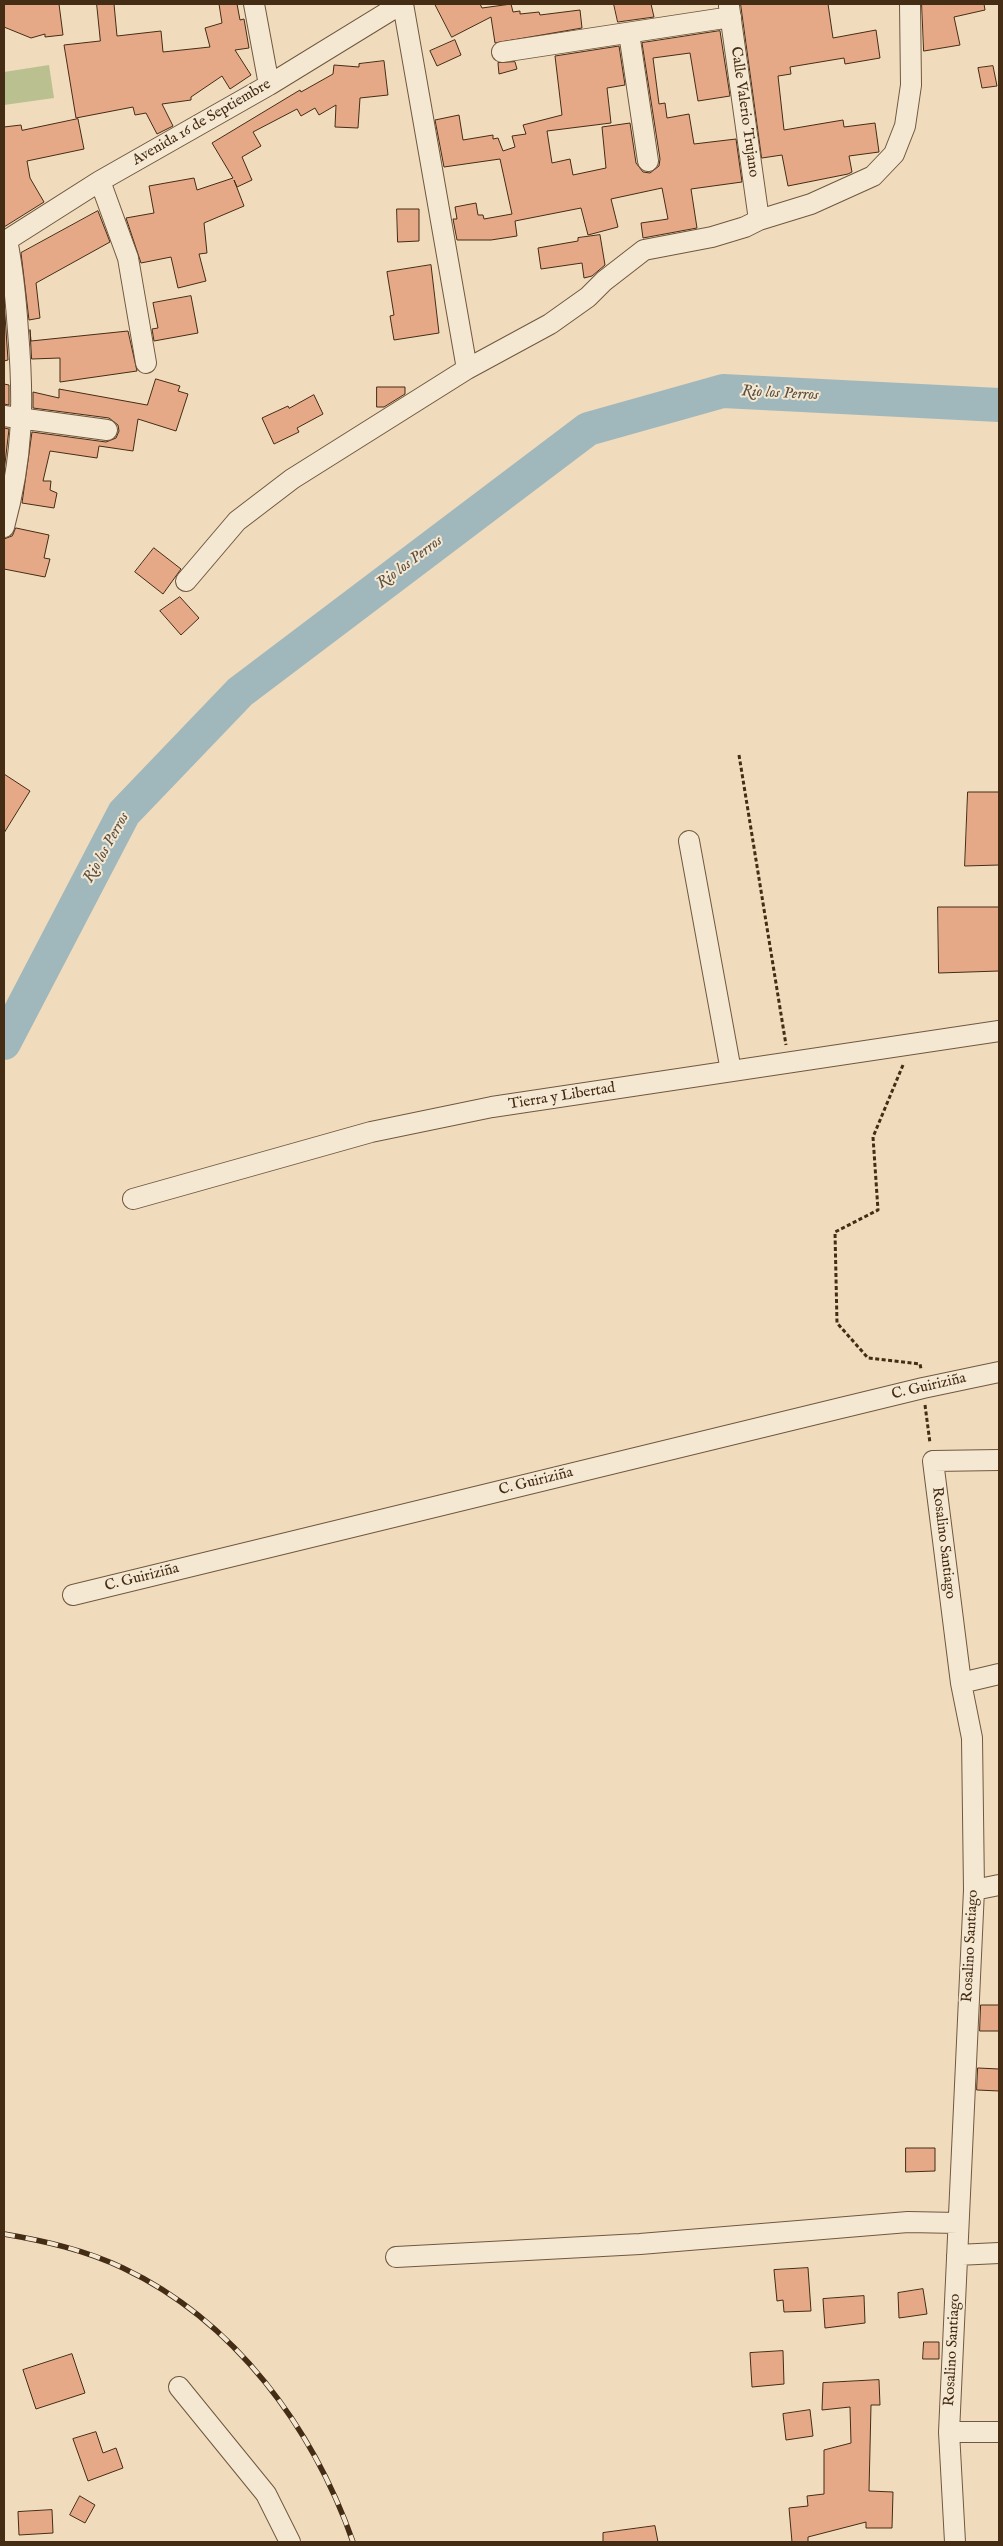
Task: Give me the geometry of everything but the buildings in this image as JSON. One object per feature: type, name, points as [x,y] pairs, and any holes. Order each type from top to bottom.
[{"type":"street","points":[[254,4],[269,85]]},
{"type":"street","points":[[402,4],[467,369]]},
{"type":"street","name":"Avenida 16 de Septiembre","points":[[5,241],[100,181],[269,85],[402,4]]},
{"type":"street","points":[[186,581],[237,521],[284,485],[467,369],[550,324],[588,297],[604,281],[644,250],[712,237],[745,227],[759,220],[811,204],[844,191],[873,176],[894,154],[905,126],[911,85],[910,4]]},
{"type":"street","points":[[502,52],[629,33],[730,11]]},
{"type":"street","name":"Calle Valerio Trujano","points":[[730,11],[759,220]]},
{"type":"street","points":[[629,33],[648,161]]},
{"type":"street","points":[[100,181],[128,258],[146,363]]},
{"type":"street","points":[[4,527],[17,472],[13,417],[22,379],[13,269],[5,241]]},
{"type":"street","points":[[13,417],[107,430]]},
{"type":"street","points":[[689,841],[731,1071]]},
{"type":"street","name":"Tierra y Libertad","points":[[133,1199],[371,1132],[492,1107],[999,1031]]},
{"type":"street","name":"C. Guiriziña","points":[[73,1595],[923,1388],[999,1372]]},
{"type":"street","points":[[933,1461],[999,1460]]},
{"type":"street","name":"Rosalino Santiago","points":[[933,1461],[961,1683],[972,1738],[974,1890],[949,2432],[955,2542]]},
{"type":"street","points":[[961,1683],[999,1674]]},
{"type":"street","points":[[974,1890],[999,1885]]},
{"type":"street","points":[[396,2257],[640,2244],[908,2222],[958,2224]]},
{"type":"street","points":[[957,2256],[999,2253]]},
{"type":"street","points":[[179,2386],[266,2494],[290,2542]]},
{"type":"street","points":[[949,2432],[999,2432]]},
{"type":"path","points":[[739,755],[789,1062]]},
{"type":"path","points":[[912,1044],[873,1137],[878,1210],[835,1232],[837,1323],[868,1358],[920,1364],[933,1461]]},
{"type":"green space","points":[[49,65],[54,98],[4,105],[4,72]]},
{"type":"waterway","name":"Rio los Perros","points":[[4,1043],[124,813],[240,692],[588,429],[723,391],[999,405]]},
{"type":"railway","points":[[4,2234],[65,2247],[109,2262],[163,2290],[201,2317],[234,2348],[265,2382],[292,2419],[316,2459],[336,2500],[353,2542]]}]
